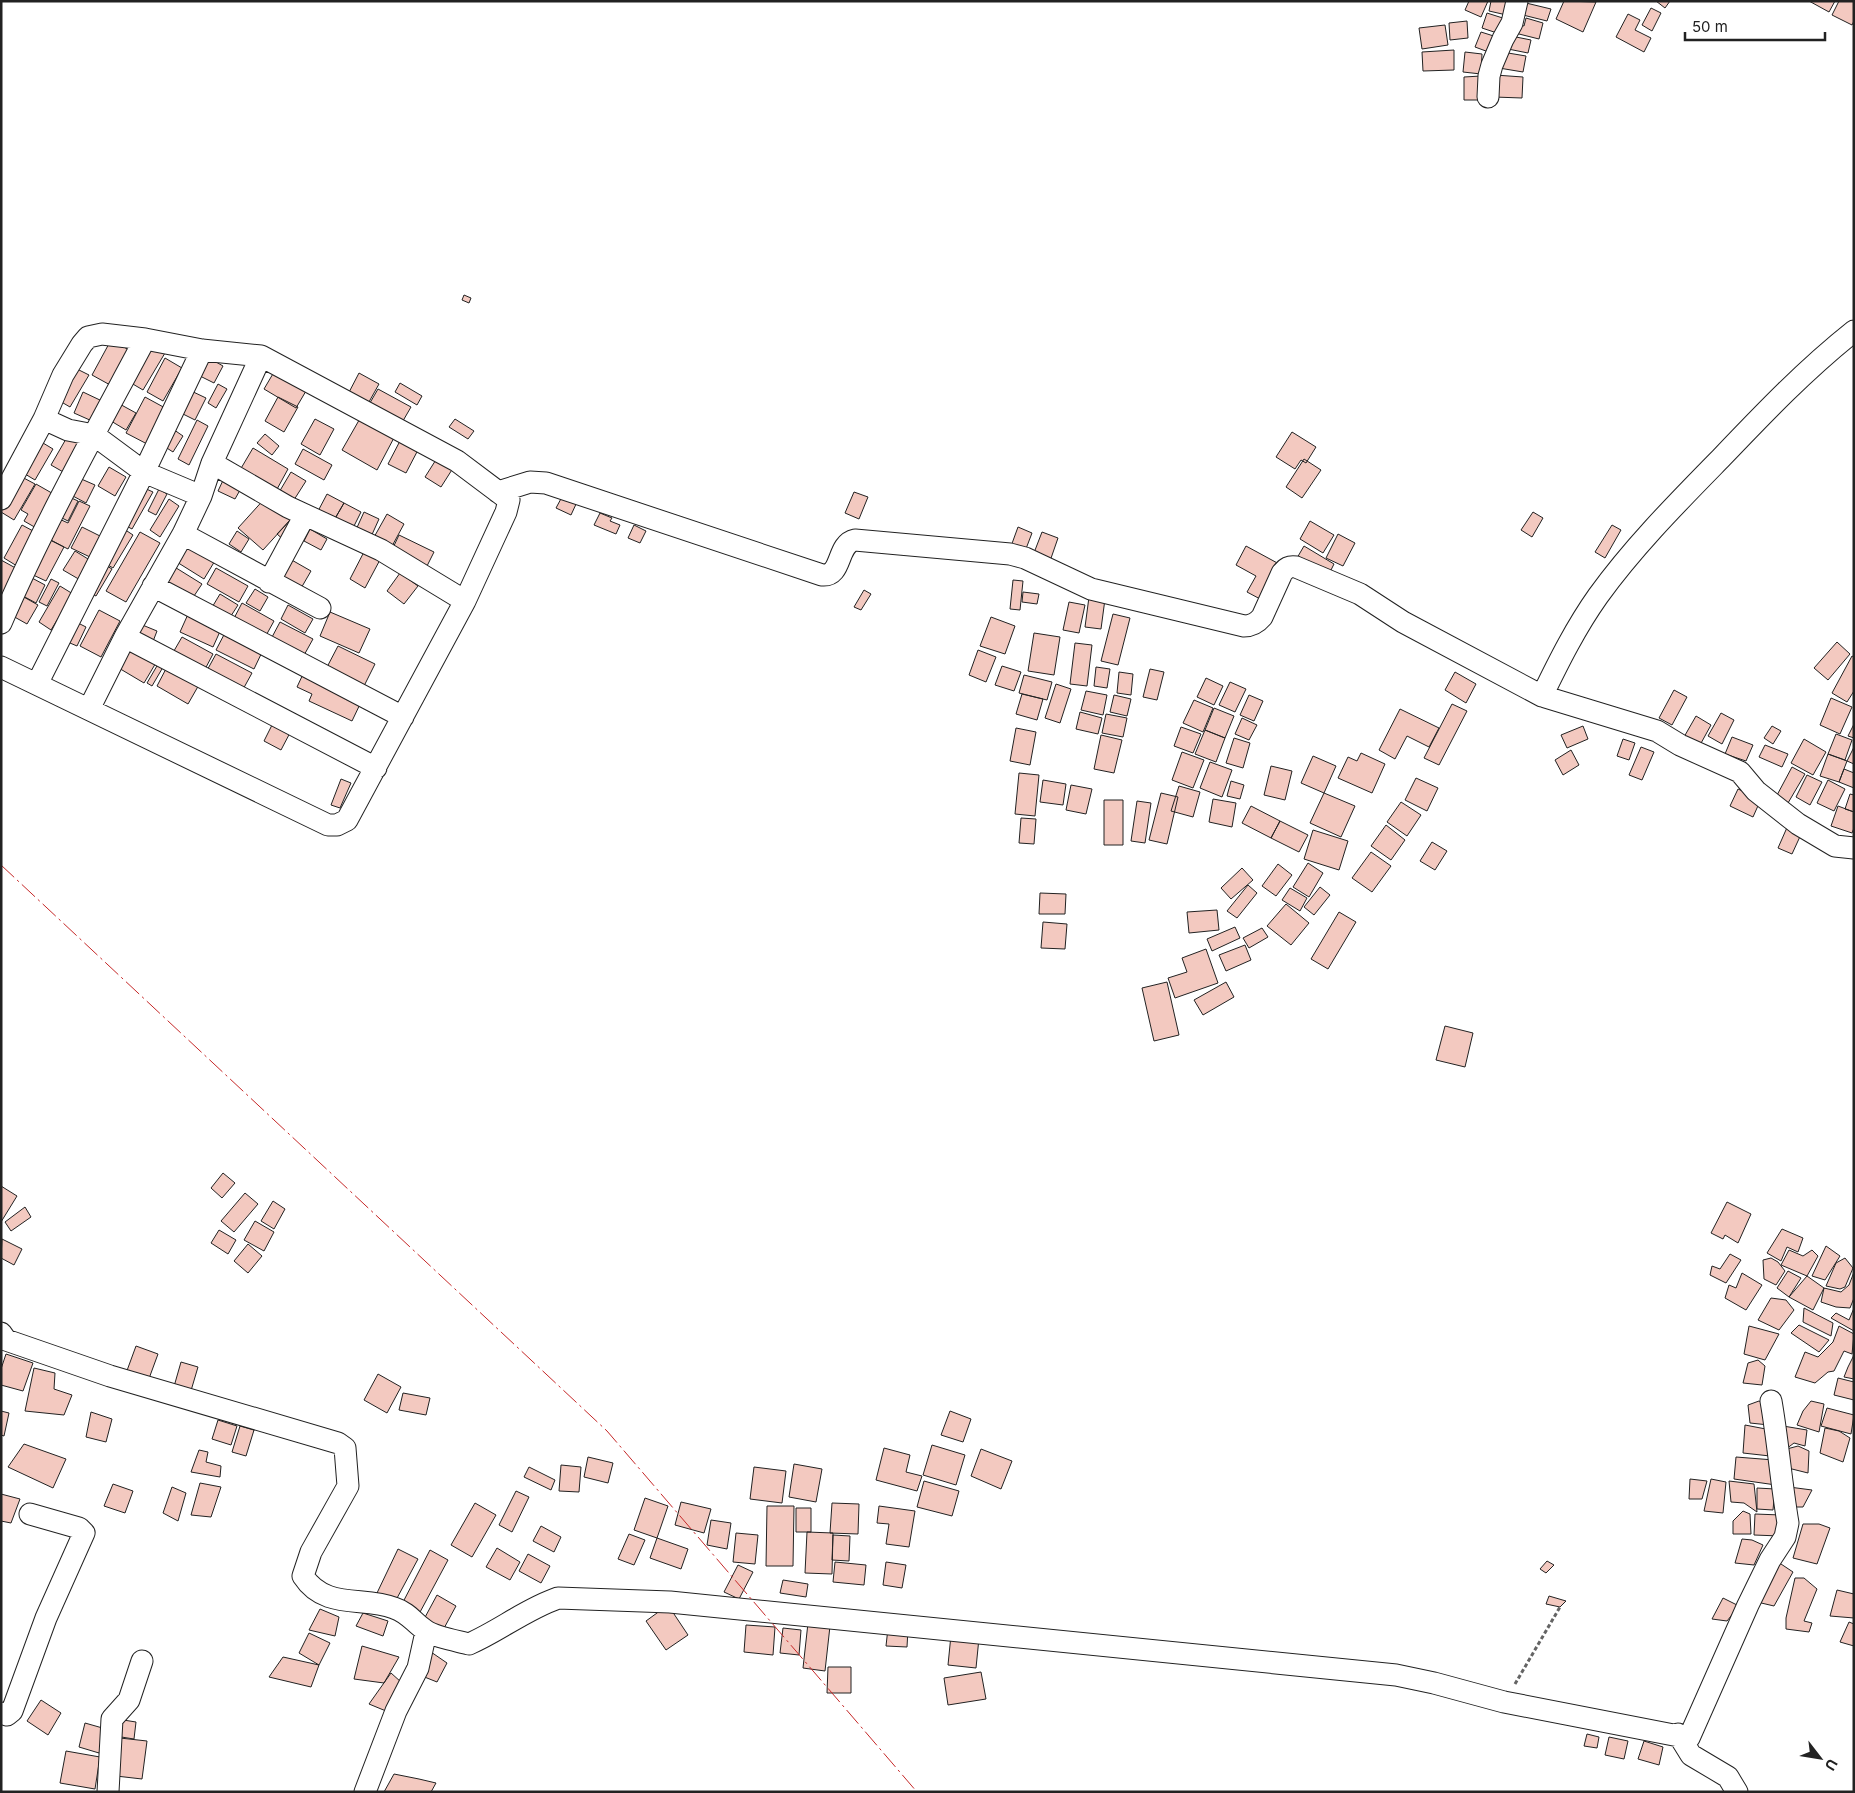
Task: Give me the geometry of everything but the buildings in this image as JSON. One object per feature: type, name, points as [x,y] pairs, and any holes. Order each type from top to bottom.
[{"type":"street","points":[[1488,97],[1489,76],[1492,65],[1502,39],[1512,23],[1517,1]]},
{"type":"street","points":[[1542,696],[1579,626],[1598,596],[1638,548],[1776,400],[1854,331]]},
{"type":"street","points":[[1,499],[44,419],[63,375],[88,337],[102,334],[144,339],[202,350],[261,356],[457,460],[509,500],[506,512],[465,601],[347,820],[336,826],[266,796],[1,667]]},
{"type":"street","points":[[1,623],[19,582],[144,339]]},
{"type":"street","points":[[38,684],[144,472],[202,350]]},
{"type":"street","points":[[90,709],[125,637],[183,534],[201,496],[212,463],[261,356]]},
{"type":"street","points":[[44,419],[68,430],[94,435],[144,472],[201,496]]},
{"type":"street","points":[[212,463],[305,515],[380,550],[465,601]]},
{"type":"street","points":[[498,492],[530,482],[546,483],[827,576],[832,573],[844,547],[851,540],[1010,554],[1025,558],[1091,589],[1244,626],[1250,626],[1262,617],[1282,574],[1291,566],[1296,566],[1360,594],[1403,622],[1542,696],[1656,731],[1680,745],[1740,772],[1756,791],[1798,824],[1835,846],[1854,848]]},
{"type":"street","points":[[269,582],[305,515]]},
{"type":"street","points":[[183,534],[320,608]]},
{"type":"street","points":[[153,586],[402,717]]},
{"type":"street","points":[[125,637],[376,768]]},
{"type":"street","points":[[1,1333],[6,1340],[110,1376],[338,1443],[345,1448],[348,1486],[311,1552],[303,1576],[309,1585],[334,1599],[392,1607],[409,1615],[426,1632],[469,1644],[489,1635],[543,1603],[558,1598],[670,1602],[1396,1675],[1504,1702],[1678,1734],[1690,1738],[1748,1605],[1770,1560],[1788,1531],[1777,1451],[1777,1432],[1771,1400]]},
{"type":"street","points":[[1,1713],[7,1715],[12,1712],[46,1618],[84,1532],[79,1528],[30,1514]]},
{"type":"street","points":[[365,1792],[396,1711],[418,1668],[426,1632]]},
{"type":"street","points":[[108,1792],[112,1719],[129,1700],[142,1661]]},
{"type":"street","points":[[1678,1734],[1691,1755],[1728,1777],[1737,1792]]},
{"type":"path","points":[[1504,1702],[1560,1608]]},
{"type":"power","points":[[1,865],[607,1431],[917,1792]]}]
